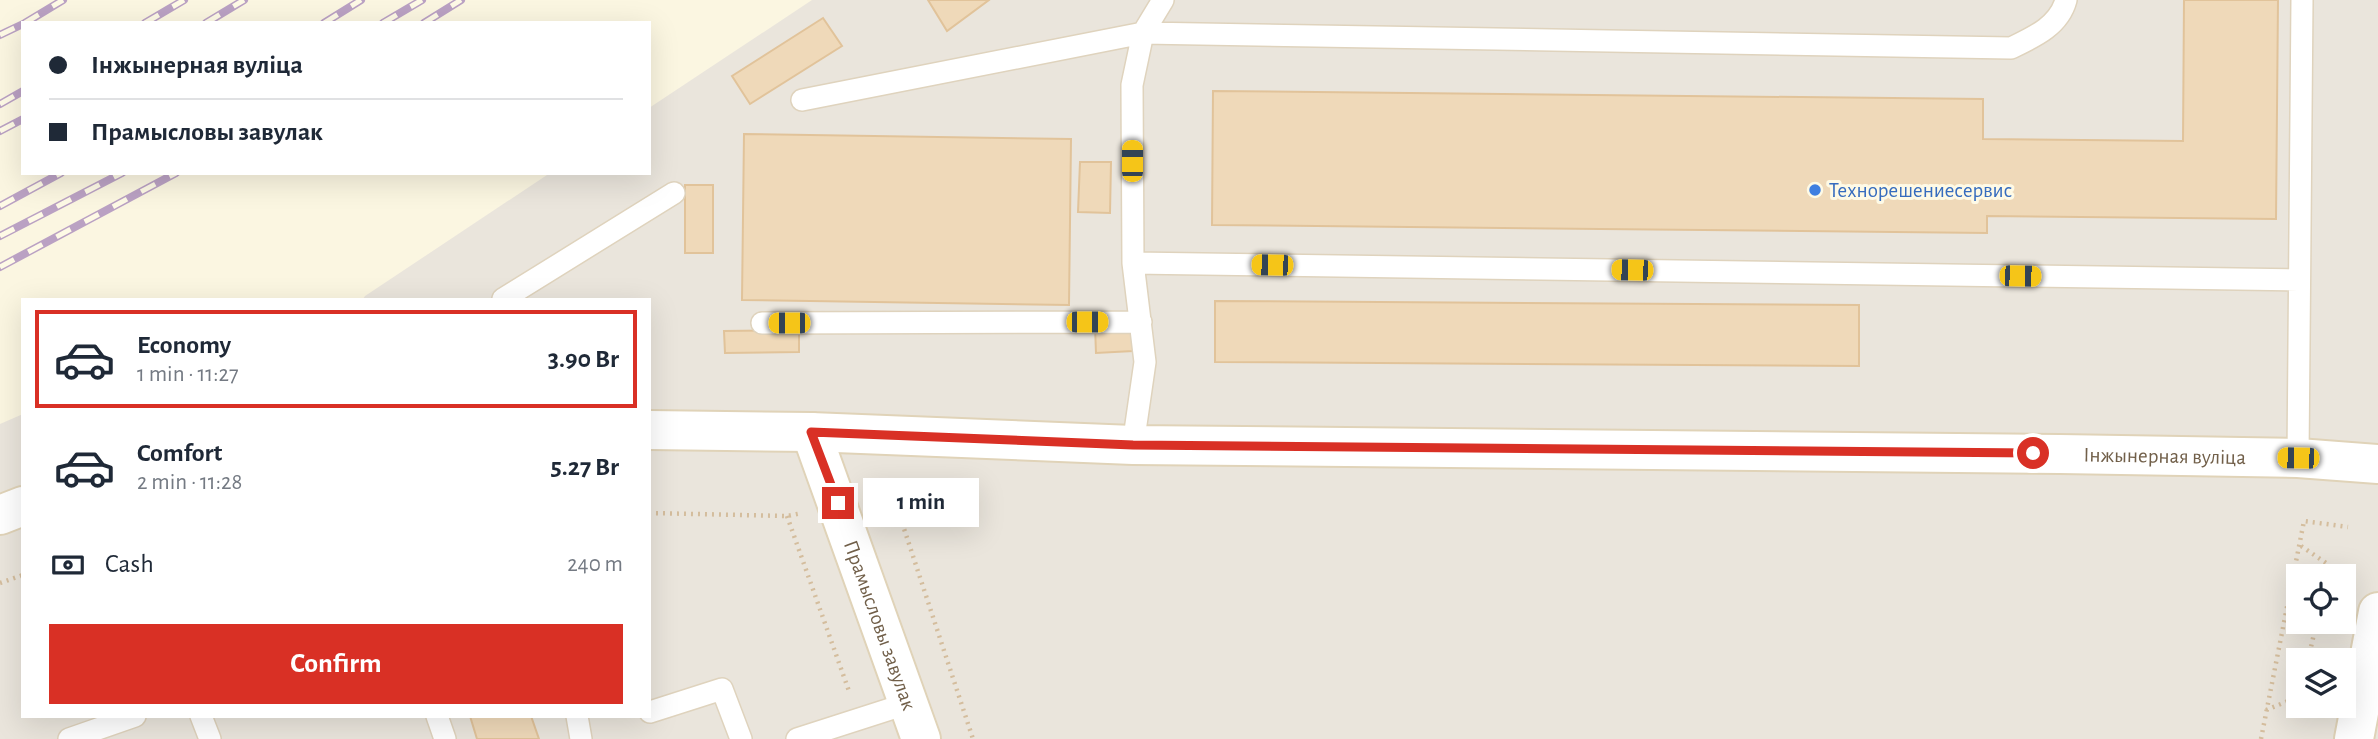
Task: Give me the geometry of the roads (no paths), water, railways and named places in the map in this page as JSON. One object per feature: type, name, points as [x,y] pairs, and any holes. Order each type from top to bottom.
[{"type":"street","name":"Інжынерная вуліца","points":[[651,430],[811,432],[1133,445],[2046,453],[2298,458],[2378,464]]},
{"type":"street","name":"Прамысловы завулак","points":[[811,432],[921,739]]},
{"type":"street","points":[[0,515],[21,507]]},
{"type":"street","points":[[2354,739],[2378,612]]},
{"type":"lane","points":[[1133,445],[1145,362],[1133,263],[1132,85],[1143,33],[1163,0]]},
{"type":"lane","points":[[802,100],[1143,33],[2011,48],[2045,31],[2064,9],[2066,0]]},
{"type":"lane","points":[[2298,458],[2302,0]]},
{"type":"lane","points":[[505,298],[674,193]]},
{"type":"lane","points":[[1133,263],[2298,280]]},
{"type":"lane","points":[[762,323],[1141,322]]},
{"type":"lane","points":[[651,712],[722,689],[741,739]]},
{"type":"lane","points":[[797,739],[909,704]]},
{"type":"lane","points":[[69,739],[129,718]]},
{"type":"lane","points":[[202,718],[209,739]]},
{"type":"lane","points":[[438,718],[444,739]]},
{"type":"lane","points":[[577,718],[581,739]]},
{"type":"railway","points":[[28,21],[63,0]]},
{"type":"railway","points":[[148,21],[184,0]]},
{"type":"railway","points":[[209,21],[244,0]]},
{"type":"railway","points":[[327,21],[361,0]]},
{"type":"railway","points":[[386,21],[422,0]]},
{"type":"railway","points":[[427,21],[461,0]]},
{"type":"railway","points":[[0,35],[21,25]]},
{"type":"railway","points":[[0,104],[21,92]]},
{"type":"railway","points":[[0,131],[21,120]]},
{"type":"railway","points":[[0,206],[57,175]]},
{"type":"railway","points":[[0,236],[118,175]]},
{"type":"railway","points":[[0,267],[172,175]]},
{"type":"place","name":"Технорешениесервис","points":[[1815,190]]}]
